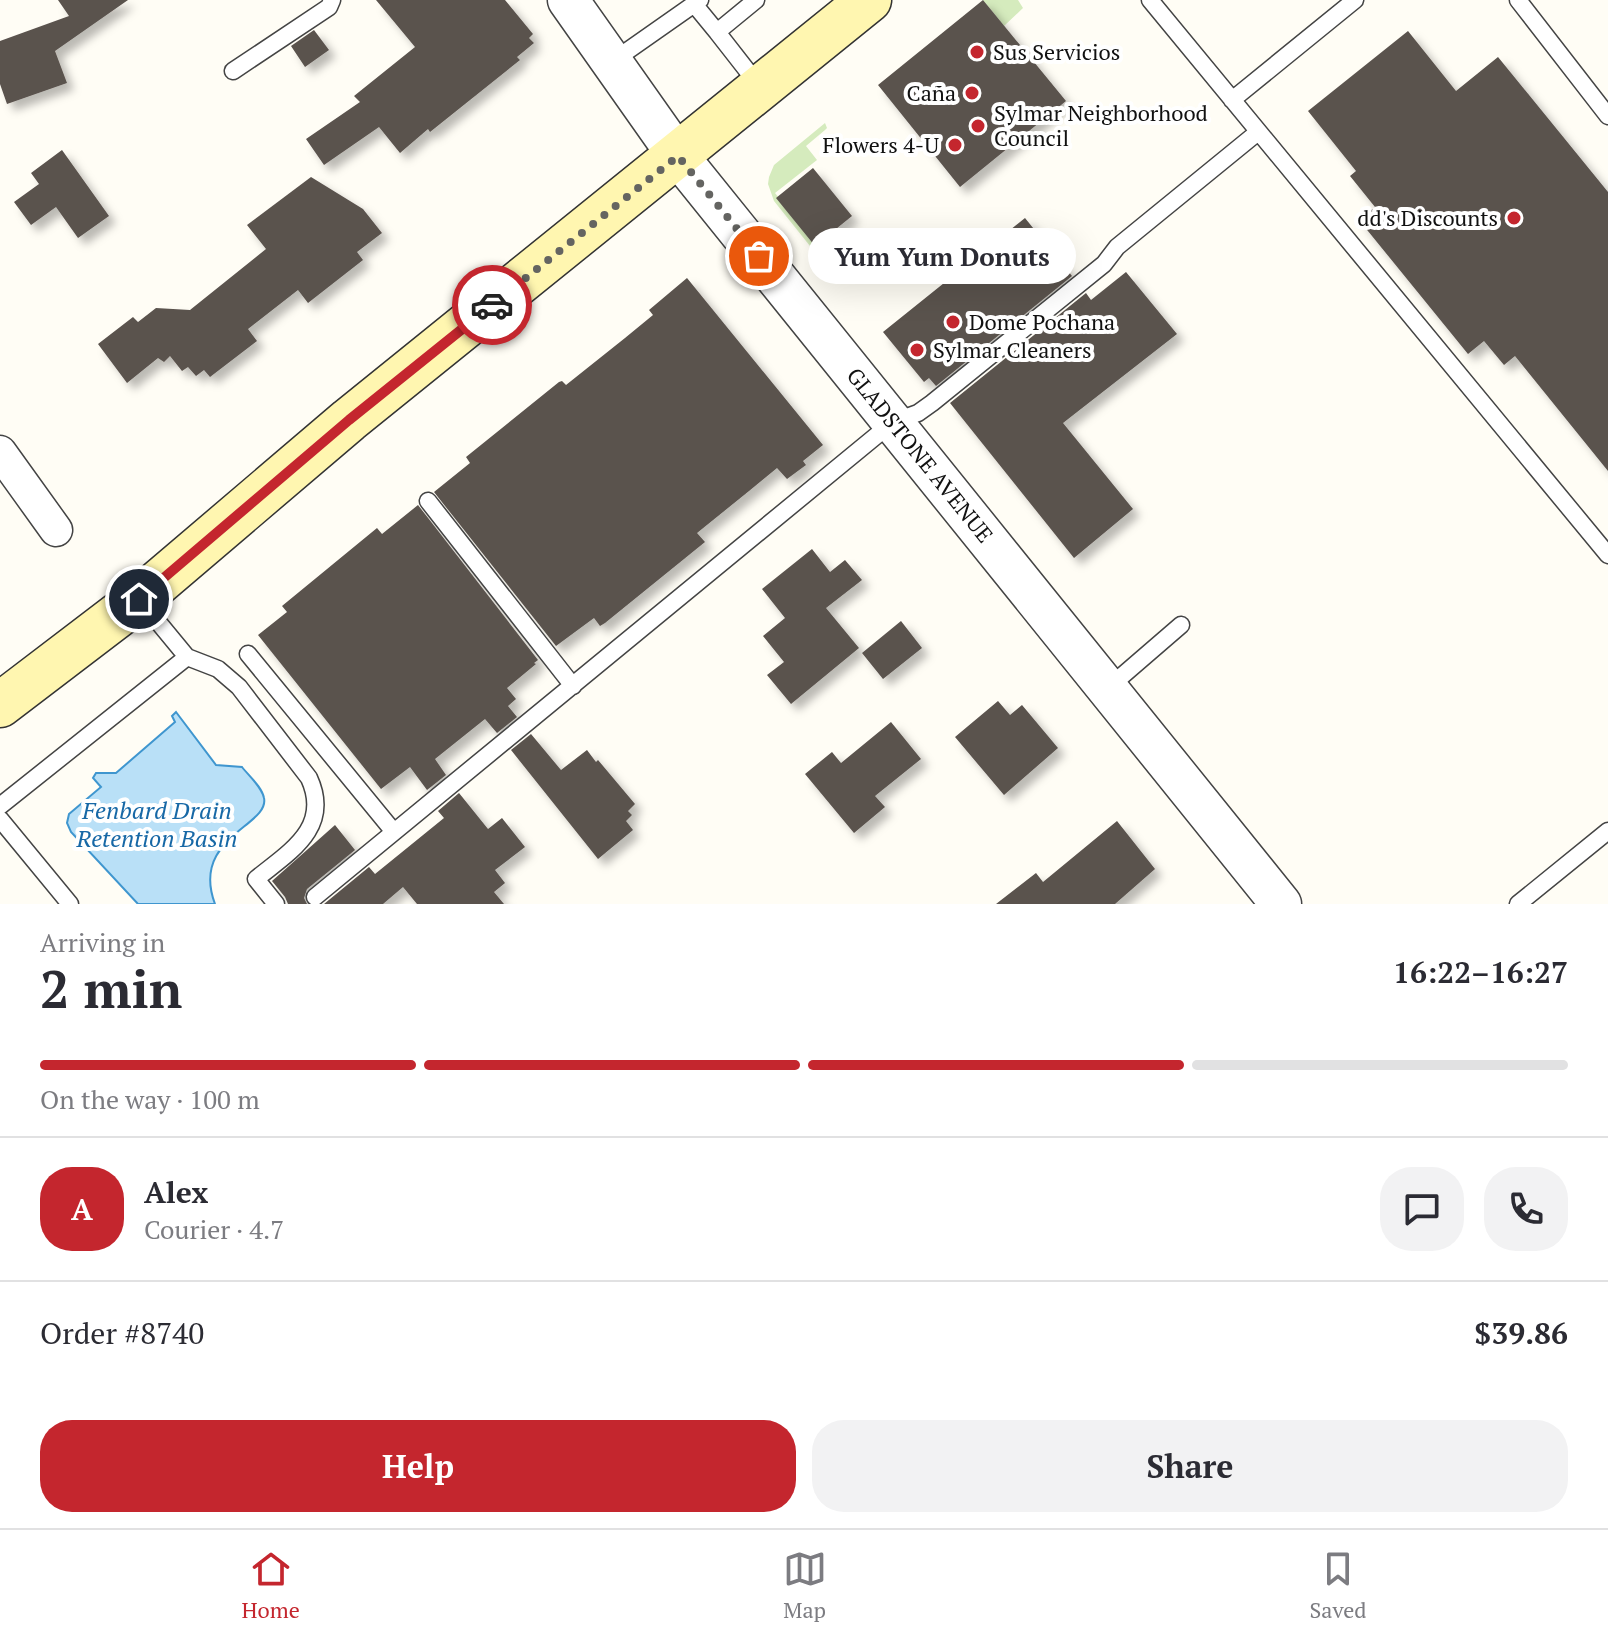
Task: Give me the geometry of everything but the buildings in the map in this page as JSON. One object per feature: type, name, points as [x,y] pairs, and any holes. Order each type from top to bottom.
[{"type":"main road","points":[[0,705],[139,599],[349,420],[869,0]]},
{"type":"street","name":"GLADSTONE AVENUE","points":[[568,0],[678,156],[1281,904]]},
{"type":"street","points":[[0,452],[56,530]]},
{"type":"lane","points":[[233,71],[329,7],[332,0]]},
{"type":"lane","points":[[717,32],[756,0]]},
{"type":"lane","points":[[1150,0],[1608,555]]},
{"type":"lane","points":[[1232,100],[1355,0]]},
{"type":"lane","points":[[1518,0],[1608,116]]},
{"type":"lane","points":[[612,62],[697,2],[761,88]]},
{"type":"lane","points":[[315,897],[893,422],[918,413],[932,403],[1104,264],[1117,247],[1258,132]]},
{"type":"lane","points":[[428,501],[573,686]]},
{"type":"lane","points":[[139,599],[187,657],[218,669],[239,687],[314,788],[315,815],[309,832],[303,841],[256,879],[276,904]]},
{"type":"lane","points":[[1108,688],[1181,625]]},
{"type":"lane","points":[[248,654],[394,832]]},
{"type":"lane","points":[[0,806],[187,657]]},
{"type":"lane","points":[[0,819],[70,904]]},
{"type":"lane","points":[[1518,904],[1608,831]]},
{"type":"green space","points":[[983,0],[1018,0],[1023,8],[1004,26]]},
{"type":"green space","points":[[825,123],[827,128],[806,146],[817,160],[775,193],[836,268],[843,262],[844,268],[834,276],[774,201],[768,184],[774,165]]},
{"type":"water","name":"Fenbard Drain Retention Basin","points":[[176,712],[216,765],[242,767],[264,798],[263,808],[221,848],[213,863],[210,881],[215,904],[138,904],[71,832],[67,823],[69,814],[101,787],[93,778],[96,773],[116,773],[175,722],[172,716]]},
{"type":"way so far","points":[[492,305],[678,156],[759,256]]},
{"type":"place","name":"Sus Servicios","points":[[977,52]]},
{"type":"place","name":"Caña","points":[[972,93]]},
{"type":"place","name":"Sylmar Neighborhood Council","points":[[978,126]]},
{"type":"place","name":"Flowers 4-U","points":[[955,145]]},
{"type":"place","name":"dd's Discounts","points":[[1514,218]]},
{"type":"place","name":"Yum Yum Donuts","points":[[759,256]]},
{"type":"place","name":"Dome Pochana","points":[[953,322]]},
{"type":"place","name":"Sylmar Cleaners","points":[[917,350]]},
{"type":"route","points":[[139,599],[349,420],[492,305]]}]
